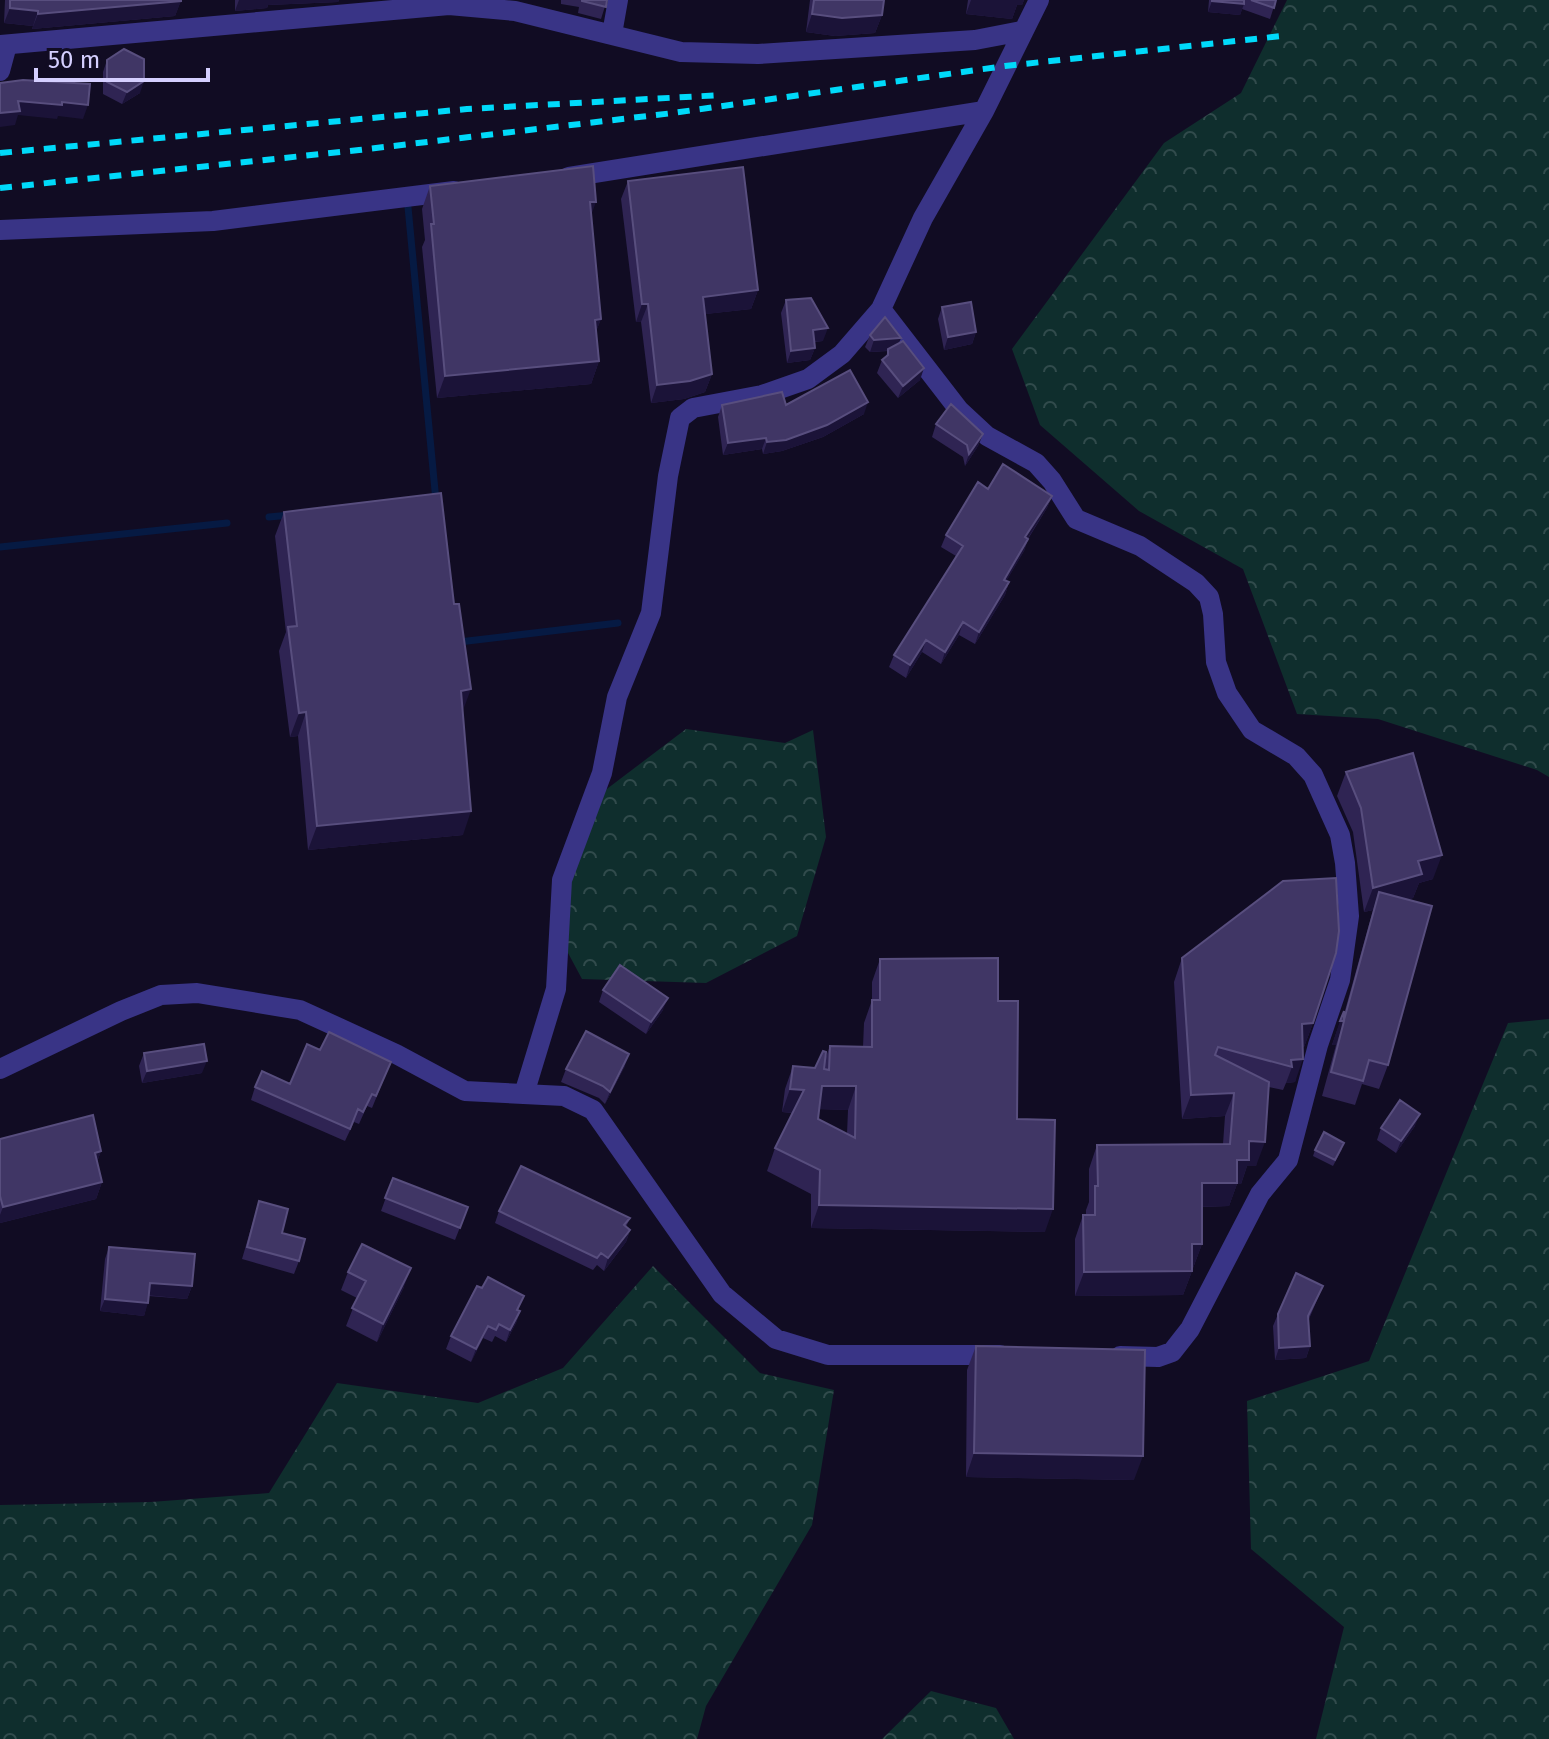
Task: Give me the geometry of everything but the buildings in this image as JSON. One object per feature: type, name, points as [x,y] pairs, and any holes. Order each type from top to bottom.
[{"type":"street","points":[[612,34],[618,0]]},
{"type":"street","points":[[524,1094],[556,989],[562,880],[602,773],[617,697],[651,613],[668,476],[680,418],[693,408],[762,395],[808,379],[842,354],[881,309],[923,218],[984,111],[1039,0]]},
{"type":"street","points":[[0,71],[4,45],[382,5],[442,3],[515,11],[681,52],[758,54],[975,40],[1022,31]]},
{"type":"street","points":[[552,179],[984,111]]},
{"type":"street","points":[[0,230],[213,221],[475,189]]},
{"type":"street","points":[[881,309],[959,410],[987,436],[1036,463],[1052,481],[1076,519],[1140,546],[1196,583],[1209,597],[1216,662],[1227,693],[1252,730],[1296,756],[1313,775],[1340,835],[1349,916],[1340,980],[1318,1045],[1288,1160],[1260,1194],[1190,1329],[1172,1352],[1158,1357],[1093,1355]]},
{"type":"street","points":[[0,1069],[161,995],[197,993],[300,1010],[396,1054],[465,1091],[564,1096],[593,1110],[722,1294],[776,1339],[828,1355],[1020,1355]]},
{"type":"green space","points":[[1287,0],[1549,0],[1549,777],[1537,770],[1378,719],[1297,714],[1243,569],[1139,511],[1040,425],[1012,349],[1164,143],[1241,93]]},
{"type":"green space","points":[[686,729],[785,743],[813,730],[826,837],[797,936],[706,983],[582,979],[552,923],[587,804]]},
{"type":"green space","points":[[1549,1019],[1549,1739],[1316,1739],[1344,1627],[1251,1549],[1247,1401],[1369,1361],[1508,1023]]},
{"type":"green space","points":[[653,1266],[760,1373],[834,1390],[812,1525],[706,1706],[697,1739],[0,1739],[0,1505],[151,1502],[269,1493],[337,1383],[478,1403],[563,1368]]},
{"type":"green space","points":[[931,1691],[996,1708],[1014,1739],[882,1739]]},
{"type":"waterway","points":[[408,207],[436,501]]},
{"type":"waterway","points":[[269,517],[290,515]]},
{"type":"waterway","points":[[0,547],[227,523]]},
{"type":"waterway","points":[[459,640],[618,623]]},
{"type":"railway","points":[[0,188],[673,113],[1005,66],[1282,36]]},
{"type":"railway","points":[[0,153],[467,109],[722,95]]}]
